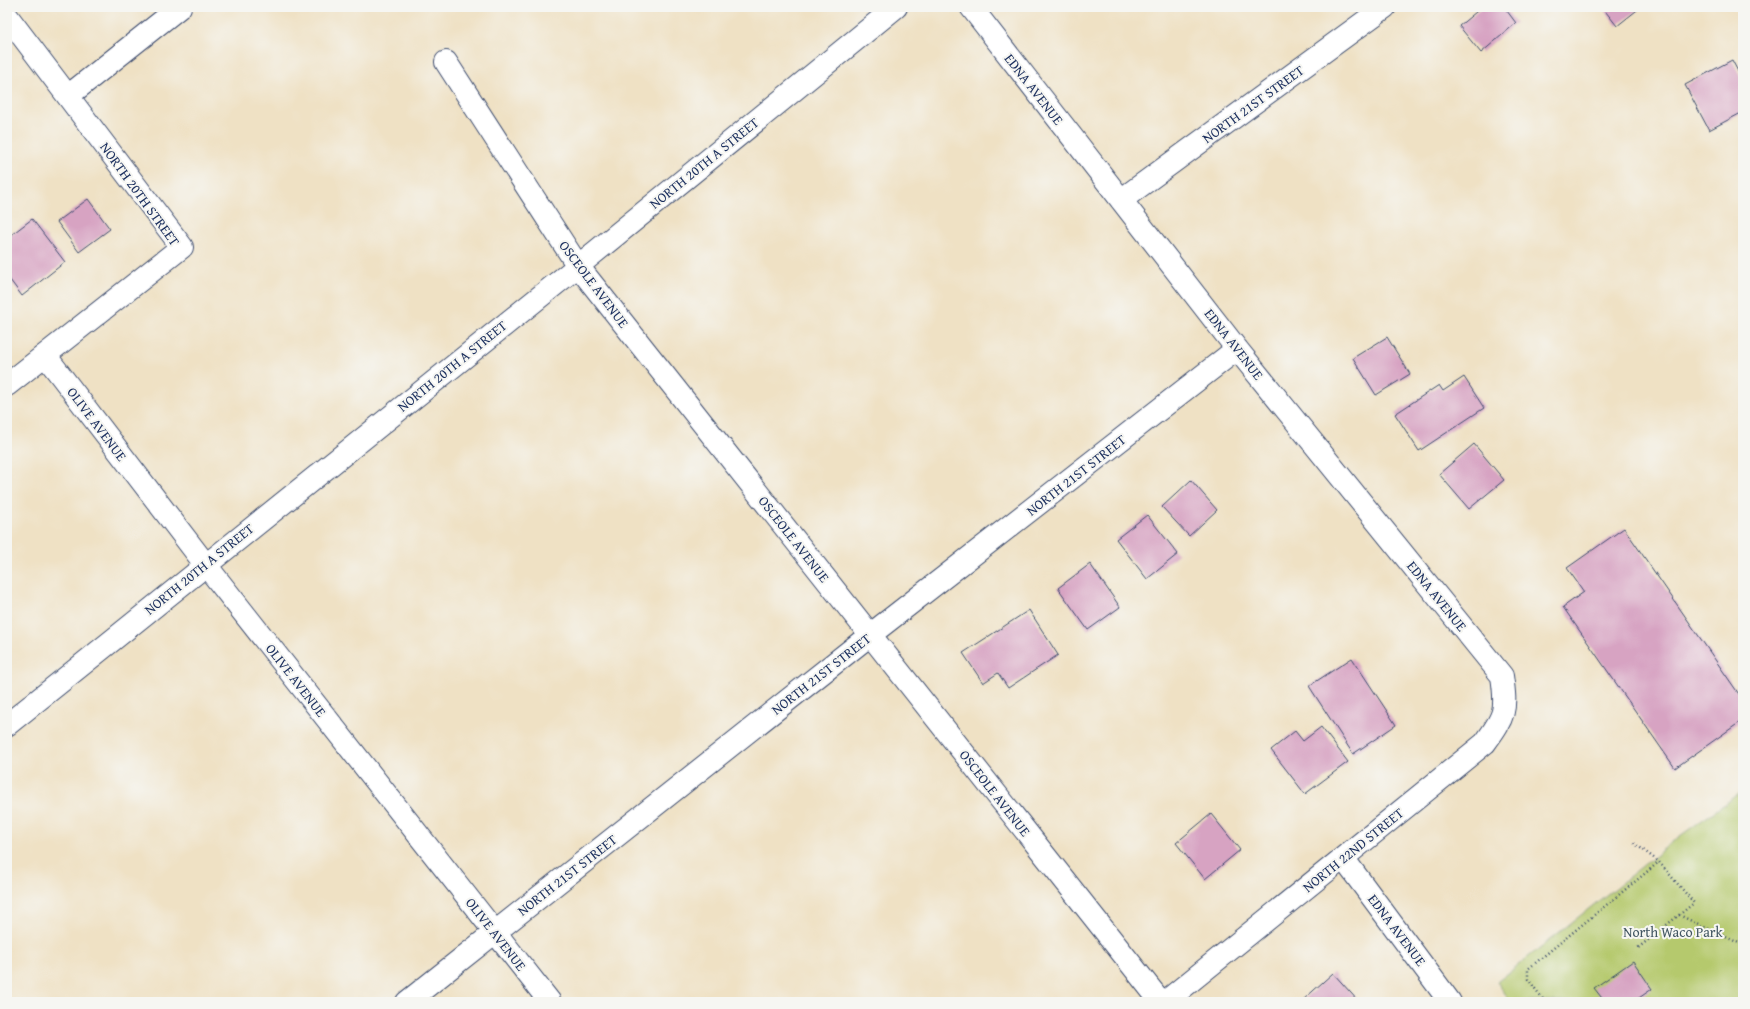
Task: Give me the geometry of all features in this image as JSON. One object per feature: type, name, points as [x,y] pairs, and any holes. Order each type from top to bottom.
[{"type":"street","points":[[7,16],[68,96],[180,7]]},
{"type":"street","name":"NORTH 20TH A STREET","points":[[7,725],[205,564],[578,266],[896,7]]},
{"type":"street","name":"EDNA AVENUE","points":[[971,7],[1237,349],[1502,676]]},
{"type":"street","name":"NORTH 21ST STREET","points":[[1121,200],[1385,7]]},
{"type":"street","name":"OSCEOLE AVENUE","points":[[446,62],[578,266],[1161,1002]]},
{"type":"street","name":"NORTH 20TH STREET","points":[[7,385],[182,247],[68,96]]},
{"type":"street","name":"NORTH 21ST STREET","points":[[407,1002],[870,635],[1237,349]]},
{"type":"street","name":"OLIVE AVENUE","points":[[45,355],[205,564],[550,1002]]},
{"type":"street","name":"NORTH 22ND STREET","points":[[1164,1002],[1485,743],[1502,717],[1505,700],[1502,676]]},
{"type":"street","name":"EDNA AVENUE","points":[[1343,858],[1450,1002]]},
{"type":"path","points":[[1634,843],[1659,862],[1694,903],[1638,948]]},
{"type":"path","points":[[1545,1002],[1528,979],[1528,969],[1659,862]]},
{"type":"path","points":[[1679,915],[1743,945]]},
{"type":"green space","name":"North Waco Park","points":[[1743,791],[1743,1002],[1511,1002],[1497,982],[1680,836]]},
{"type":"building","points":[[1482,7],[1504,7],[1516,23],[1481,53],[1459,26]]},
{"type":"building","points":[[1602,7],[1641,7],[1617,26]]},
{"type":"building","points":[[1732,60],[1743,81],[1743,112],[1709,130],[1685,85]]},
{"type":"building","points":[[88,199],[110,229],[79,252],[57,222]]},
{"type":"building","points":[[32,219],[65,262],[22,296],[7,276],[7,238]]},
{"type":"building","points":[[1387,337],[1410,374],[1376,395],[1353,358]]},
{"type":"building","points":[[1464,377],[1484,408],[1419,451],[1395,414],[1439,385],[1443,391]]},
{"type":"building","points":[[1474,444],[1504,480],[1469,509],[1439,474]]},
{"type":"building","points":[[1191,480],[1217,510],[1189,536],[1162,507]]},
{"type":"building","points":[[1147,515],[1178,554],[1147,579],[1116,539]]},
{"type":"building","points":[[1624,528],[1743,700],[1743,720],[1675,768],[1563,607],[1584,592],[1567,568]]},
{"type":"building","points":[[1090,564],[1120,607],[1088,630],[1058,588]]},
{"type":"building","points":[[1029,610],[1058,655],[1008,688],[998,673],[983,683],[963,653]]},
{"type":"building","points":[[1352,658],[1396,725],[1353,754],[1309,686]]},
{"type":"building","points":[[1321,727],[1348,762],[1305,794],[1271,750],[1295,731],[1303,741]]},
{"type":"building","points":[[1211,814],[1240,850],[1205,879],[1176,843]]},
{"type":"building","points":[[1633,961],[1652,989],[1633,1002],[1605,1002],[1594,988]]},
{"type":"building","points":[[1333,973],[1359,1002],[1305,1002],[1303,1000]]}]
